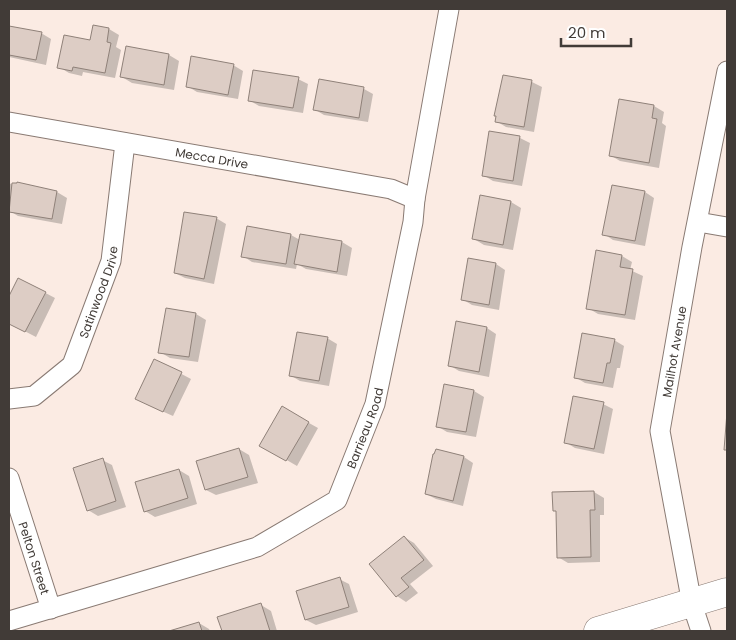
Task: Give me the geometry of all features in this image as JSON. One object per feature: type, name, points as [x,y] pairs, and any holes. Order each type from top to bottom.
[{"type":"street","name":"Barrieau Road","points":[[9,621],[256,547],[337,500],[375,404],[413,222],[415,198],[450,9]]},
{"type":"street","name":"Mailhot Avenue","points":[[701,631],[692,604],[660,431],[692,247],[727,71]]},
{"type":"street","name":"Mecca Drive","points":[[9,122],[391,189],[415,198]]},
{"type":"street","name":"Satinwood Drive","points":[[9,399],[34,396],[72,365],[111,261],[125,143]]},
{"type":"street","points":[[698,222],[727,227]]},
{"type":"street","name":"Pelton Street","points":[[9,478],[51,609]]},
{"type":"street","points":[[598,631],[727,592]]},
{"type":"building","points":[[93,25],[109,28],[107,42],[111,43],[105,73],[73,67],[72,71],[57,68],[64,35],[90,40]]},
{"type":"building","points":[[9,26],[42,32],[36,60],[9,55]]},
{"type":"building","points":[[126,46],[169,54],[164,85],[120,77]]},
{"type":"building","points":[[191,56],[234,64],[228,95],[186,87]]},
{"type":"building","points":[[253,70],[299,77],[293,108],[248,101]]},
{"type":"building","points":[[503,75],[532,80],[524,127],[495,122],[496,116],[494,116]]},
{"type":"building","points":[[319,79],[364,87],[359,118],[313,110]]},
{"type":"building","points":[[619,99],[654,105],[652,118],[657,119],[649,163],[609,156]]},
{"type":"building","points":[[489,131],[520,136],[513,181],[482,176]]},
{"type":"building","points":[[17,182],[57,191],[52,219],[9,212],[12,183]]},
{"type":"building","points":[[612,185],[645,191],[635,241],[602,235]]},
{"type":"building","points":[[480,195],[511,201],[503,245],[472,239]]},
{"type":"building","points":[[184,212],[217,217],[204,279],[174,273]]},
{"type":"building","points":[[247,226],[291,234],[286,264],[241,257]]},
{"type":"building","points":[[300,234],[342,241],[337,272],[294,264]]},
{"type":"building","points":[[596,250],[622,255],[620,267],[633,269],[625,315],[586,309]]},
{"type":"building","points":[[468,258],[496,263],[489,305],[461,300]]},
{"type":"building","points":[[18,278],[46,292],[25,332],[9,324],[9,296]]},
{"type":"building","points":[[166,308],[196,313],[189,357],[158,353]]},
{"type":"building","points":[[456,321],[487,327],[479,372],[448,366]]},
{"type":"building","points":[[297,332],[328,337],[319,381],[289,376]]},
{"type":"building","points":[[582,333],[615,339],[603,383],[574,378]]},
{"type":"building","points":[[154,359],[182,372],[163,412],[135,399]]},
{"type":"building","points":[[444,384],[474,390],[466,432],[436,427]]},
{"type":"building","points":[[573,396],[604,402],[594,449],[564,443]]},
{"type":"building","points":[[282,406],[309,422],[286,461],[259,446]]},
{"type":"building","points":[[727,412],[727,450],[724,450]]},
{"type":"building","points":[[239,448],[248,477],[205,490],[196,461]]},
{"type":"building","points":[[436,449],[464,456],[453,501],[425,494],[433,454]]},
{"type":"building","points":[[103,458],[116,501],[87,511],[73,468]]},
{"type":"building","points":[[179,469],[188,498],[144,512],[135,482]]},
{"type":"building","points":[[594,491],[595,510],[590,510],[591,557],[557,558],[556,511],[553,511],[552,492]]},
{"type":"building","points":[[404,536],[424,560],[401,578],[409,587],[396,597],[369,564]]},
{"type":"building","points":[[340,577],[349,607],[305,620],[296,591]]},
{"type":"building","points":[[261,603],[270,631],[222,631],[217,617]]},
{"type":"building","points":[[199,622],[202,631],[169,631]]}]
